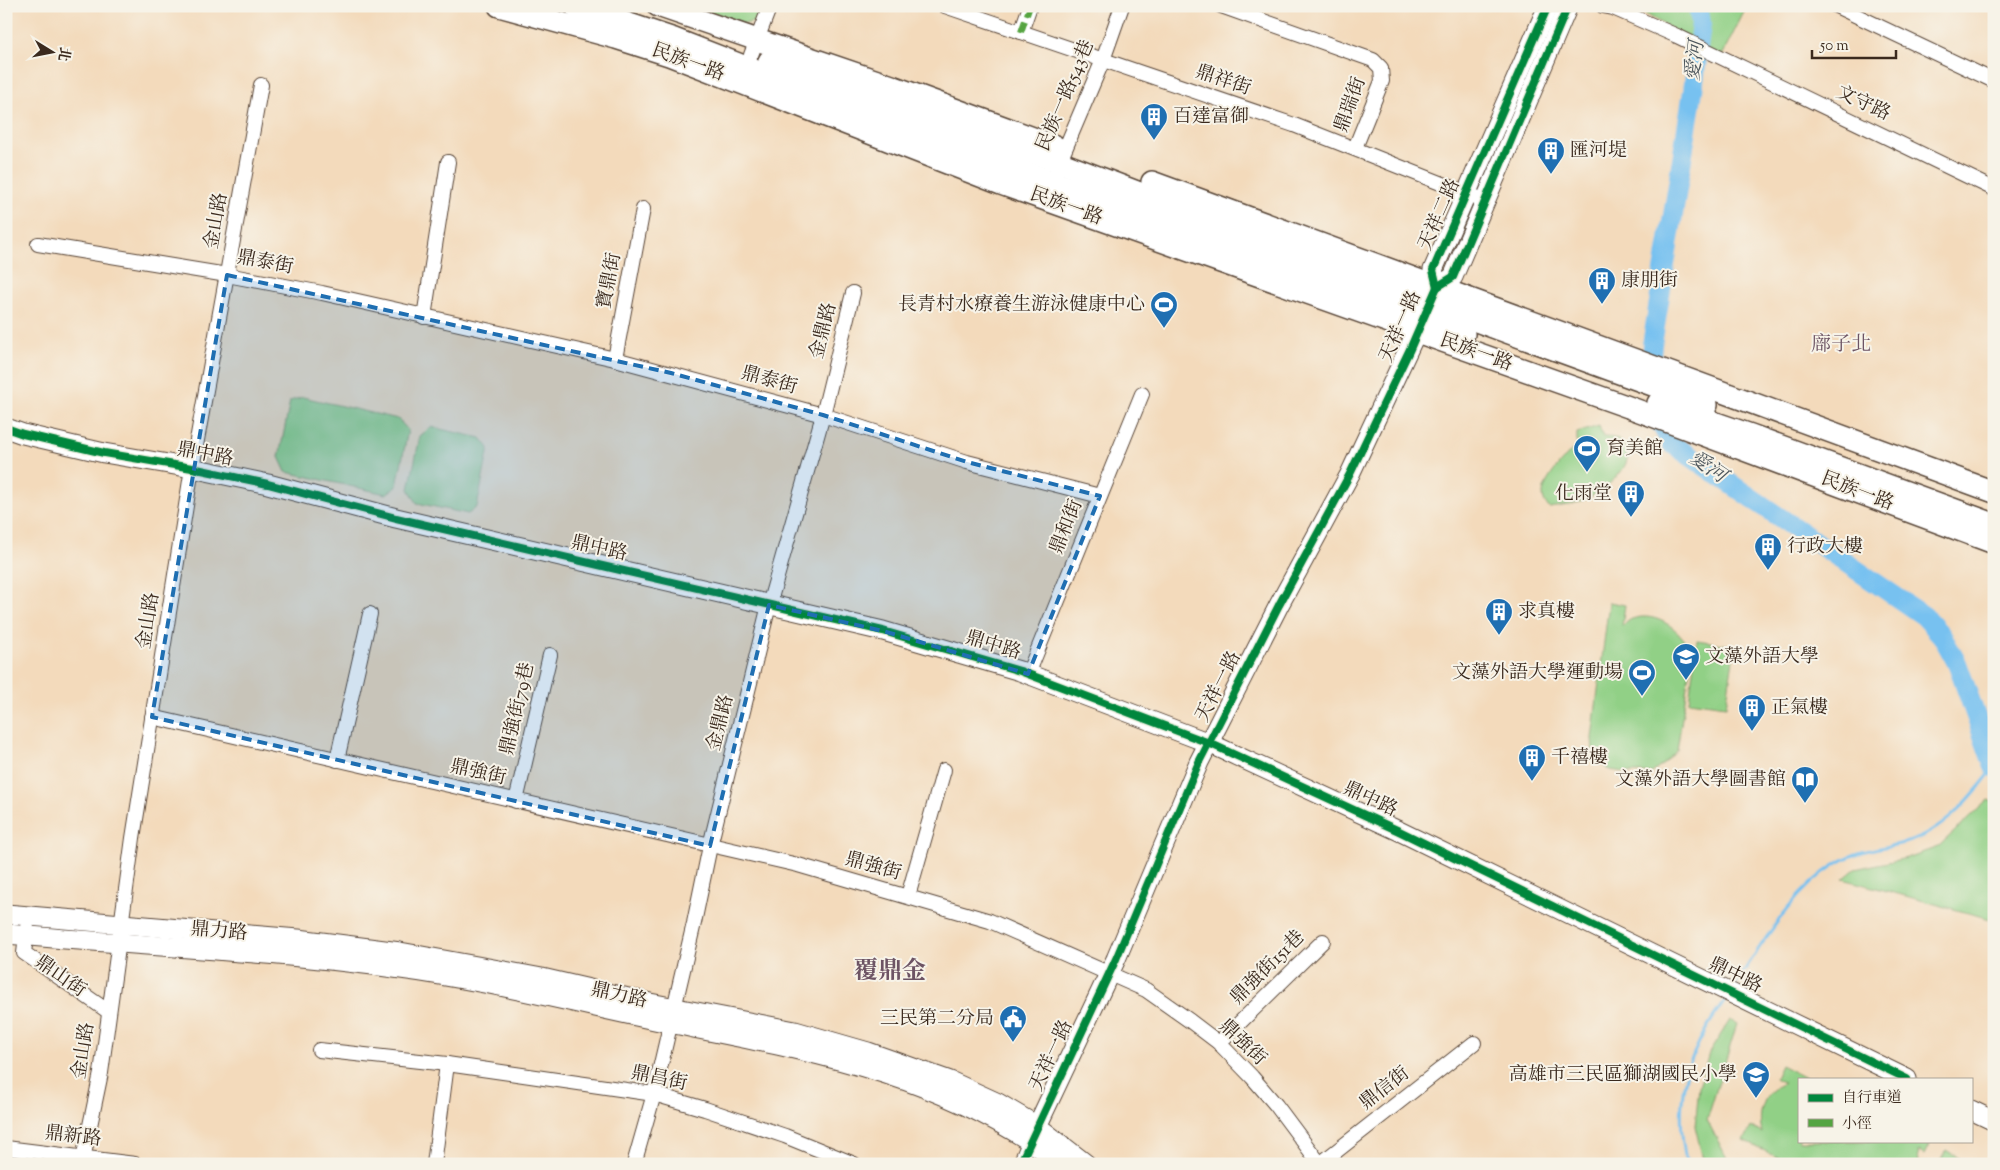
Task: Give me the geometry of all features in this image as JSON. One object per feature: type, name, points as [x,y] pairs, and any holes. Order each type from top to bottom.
[{"type":"main road","name":"民族一路","points":[[499,6],[608,15],[880,119],[1054,173],[1426,310],[1627,377]]},
{"type":"main road","name":"民族一路","points":[[575,6],[754,47]]},
{"type":"main road","name":"民族一路","points":[[658,6],[1054,173],[1426,310],[1627,377]]},
{"type":"main road","points":[[1627,377],[1669,398]]},
{"type":"main road","points":[[1627,377],[1669,398]]},
{"type":"main road","name":"民族一路","points":[[1669,398],[1990,499]]},
{"type":"main road","name":"民族一路","points":[[1669,398],[1751,434],[1994,524]]},
{"type":"main road","name":"民族一路","points":[[1669,398],[1994,543]]},
{"type":"street","points":[[754,47],[770,6]]},
{"type":"street","name":"鼎祥街","points":[[944,6],[1294,125],[1486,200]]},
{"type":"street","points":[[1021,32],[1030,6]]},
{"type":"street","name":"民族一路543巷","points":[[1054,173],[1103,60],[1122,6]]},
{"type":"street","name":"鼎瑞街","points":[[1221,6],[1372,60],[1381,68],[1382,81],[1355,148]]},
{"type":"street","name":"天祥二路","points":[[1426,310],[1433,270],[1548,6]]},
{"type":"street","name":"天祥二路","points":[[1426,310],[1452,277],[1568,6]]},
{"type":"street","name":"文守路","points":[[1603,6],[1613,8],[1677,36],[1994,189]]},
{"type":"street","points":[[1836,6],[1994,81]]},
{"type":"street","name":"金山路","points":[[83,1160],[101,1073],[152,717],[192,468],[261,85]]},
{"type":"street","points":[[424,317],[448,162]]},
{"type":"street","name":"寶鼎街","points":[[614,359],[643,209]]},
{"type":"street","name":"鼎泰街","points":[[38,244],[227,274],[614,359],[823,416],[967,462],[1100,496]]},
{"type":"street","name":"金鼎路","points":[[634,1164],[654,1094],[710,846],[769,605],[823,416],[853,293]]},
{"type":"street","name":"天祥一路","points":[[1020,1164],[1108,974],[1209,743],[1288,588],[1350,474],[1426,310]]},
{"type":"street","name":"鼎和街","points":[[1028,674],[1142,394]]},
{"type":"street","name":"鼎中路","points":[[6,428],[23,434],[104,453],[192,468],[268,484],[396,518],[883,631],[1028,674],[1209,743],[1399,831],[1906,1078]]},
{"type":"street","points":[[337,760],[370,614]]},
{"type":"street","name":"鼎強街79巷","points":[[516,801],[550,655]]},
{"type":"street","name":"鼎強街","points":[[152,717],[798,865],[990,921],[1146,990],[1219,1043],[1276,1104],[1320,1164]]},
{"type":"street","points":[[908,896],[944,770]]},
{"type":"street","name":"鼎山街","points":[[6,914],[27,926]]},
{"type":"street","name":"鼎山街","points":[[27,926],[24,953],[109,1012]]},
{"type":"street","name":"鼎山街","points":[[6,934],[27,926],[120,933]]},
{"type":"street","name":"鼎力路","points":[[120,933],[398,968],[539,994],[671,1015],[854,1063],[944,1095],[1003,1123],[1034,1133],[1086,1164]]},
{"type":"street","name":"鼎強街151巷","points":[[1219,1043],[1323,941]]},
{"type":"street","name":"鼎信街","points":[[1320,1164],[1474,1043]]},
{"type":"street","name":"鼎昌街","points":[[319,1050],[447,1064],[654,1094],[786,1136],[854,1164]]},
{"type":"street","points":[[434,1164],[447,1064]]},
{"type":"street","points":[[1972,1110],[1994,1121]]},
{"type":"street","name":"鼎力路","points":[[1034,1133],[1062,1164]]},
{"type":"street","name":"鼎新路","points":[[6,1148],[83,1160],[134,1164]]},
{"type":"highlighted area","points":[[227,275],[671,373],[823,415],[967,462],[1100,496],[1028,674],[883,631],[769,605],[710,846],[152,717]]},
{"type":"green space","points":[[695,6],[763,6],[758,18],[753,22],[744,24]]},
{"type":"green space","points":[[1632,6],[1747,6],[1721,58]]},
{"type":"green space","points":[[303,397],[398,419],[408,430],[397,486],[386,494],[286,472],[279,457],[290,401]]},
{"type":"green space","name":"育美館","points":[[1599,426],[1603,437],[1616,439],[1625,448],[1627,455],[1626,463],[1622,470],[1616,478],[1587,499],[1573,504],[1549,508],[1543,494],[1551,475],[1577,446],[1577,433]]},
{"type":"green space","points":[[431,427],[481,438],[489,448],[477,507],[468,514],[417,503],[409,489],[420,436]]},
{"type":"green space","points":[[1609,602],[1625,605],[1622,626],[1631,620],[1642,617],[1660,620],[1669,625],[1683,638],[1692,654],[1677,750],[1652,773],[1630,773],[1610,770],[1599,763],[1593,753],[1592,738]]},
{"type":"green space","points":[[1697,640],[1735,646],[1726,706],[1689,701]]},
{"type":"green space","points":[[1988,800],[1994,802],[1994,920],[1843,879],[1855,869],[1907,858],[1938,847]]},
{"type":"green space","points":[[1730,1020],[1737,1024],[1707,1120],[1730,1164],[1704,1164],[1695,1126],[1699,1087],[1709,1053]]},
{"type":"green space","points":[[1781,1065],[1806,1078],[1798,1078],[1798,1142],[1930,1142],[1924,1155],[1918,1151],[1919,1164],[1792,1164],[1744,1141],[1751,1127],[1762,1133],[1761,1110],[1764,1103],[1771,1091],[1784,1083],[1775,1078]]},
{"type":"green space","points":[[1946,1150],[1968,1164],[1939,1164]]},
{"type":"waterway","name":"愛河","points":[[1649,380],[1652,345],[1693,91],[1701,23],[1698,6]]},
{"type":"waterway","name":"愛河","points":[[1653,409],[1671,443],[1924,616],[1942,636],[1957,663],[1994,767]]},
{"type":"waterway","points":[[1734,986],[1779,920],[1805,889],[1820,875],[1853,855],[1904,843],[1931,831],[1955,813],[1994,768]]},
{"type":"waterway","points":[[1687,1164],[1681,1121],[1686,1078],[1702,1037],[1727,998]]},
{"type":"marked path","points":[[1021,32],[1030,6]]},
{"type":"cycle path","points":[[1437,287],[1433,270],[1548,6]]},
{"type":"cycle path","points":[[1437,287],[1453,277],[1568,6]]},
{"type":"cycle path","points":[[1020,1164],[1116,959],[1199,762],[1279,605],[1350,474],[1410,349],[1437,287]]},
{"type":"cycle path","points":[[6,428],[23,434],[104,453],[192,468],[268,484],[396,518],[883,631],[1020,671],[1209,743],[1399,831],[1905,1078]]},
{"type":"place","name":"百達富御","points":[[1154,141]]},
{"type":"place","name":"匯河堤","points":[[1551,175]]},
{"type":"place","name":"康朋街","points":[[1602,305]]},
{"type":"place","name":"長青村水療養生游泳健康中心","points":[[1164,329]]},
{"type":"place","name":"育美館","points":[[1587,473]]},
{"type":"place","name":"化雨堂","points":[[1631,518]]},
{"type":"place","name":"行政大樓","points":[[1768,571]]},
{"type":"place","name":"求真樓","points":[[1499,636]]},
{"type":"place","name":"文藻外語大學","points":[[1686,681]]},
{"type":"place","name":"文藻外語大學運動場","points":[[1642,697]]},
{"type":"place","name":"正氣樓","points":[[1752,732]]},
{"type":"place","name":"千禧樓","points":[[1532,782]]},
{"type":"place","name":"文藻外語大學圖書館","points":[[1805,804]]},
{"type":"place","name":"三民第二分局","points":[[1013,1043]]},
{"type":"place","name":"高雄市三民區獅湖國民小學","points":[[1756,1099]]},
{"type":"district","name":"廍子北","points":[[1841,345]]},
{"type":"district","name":"覆鼎金","points":[[890,972]]}]
